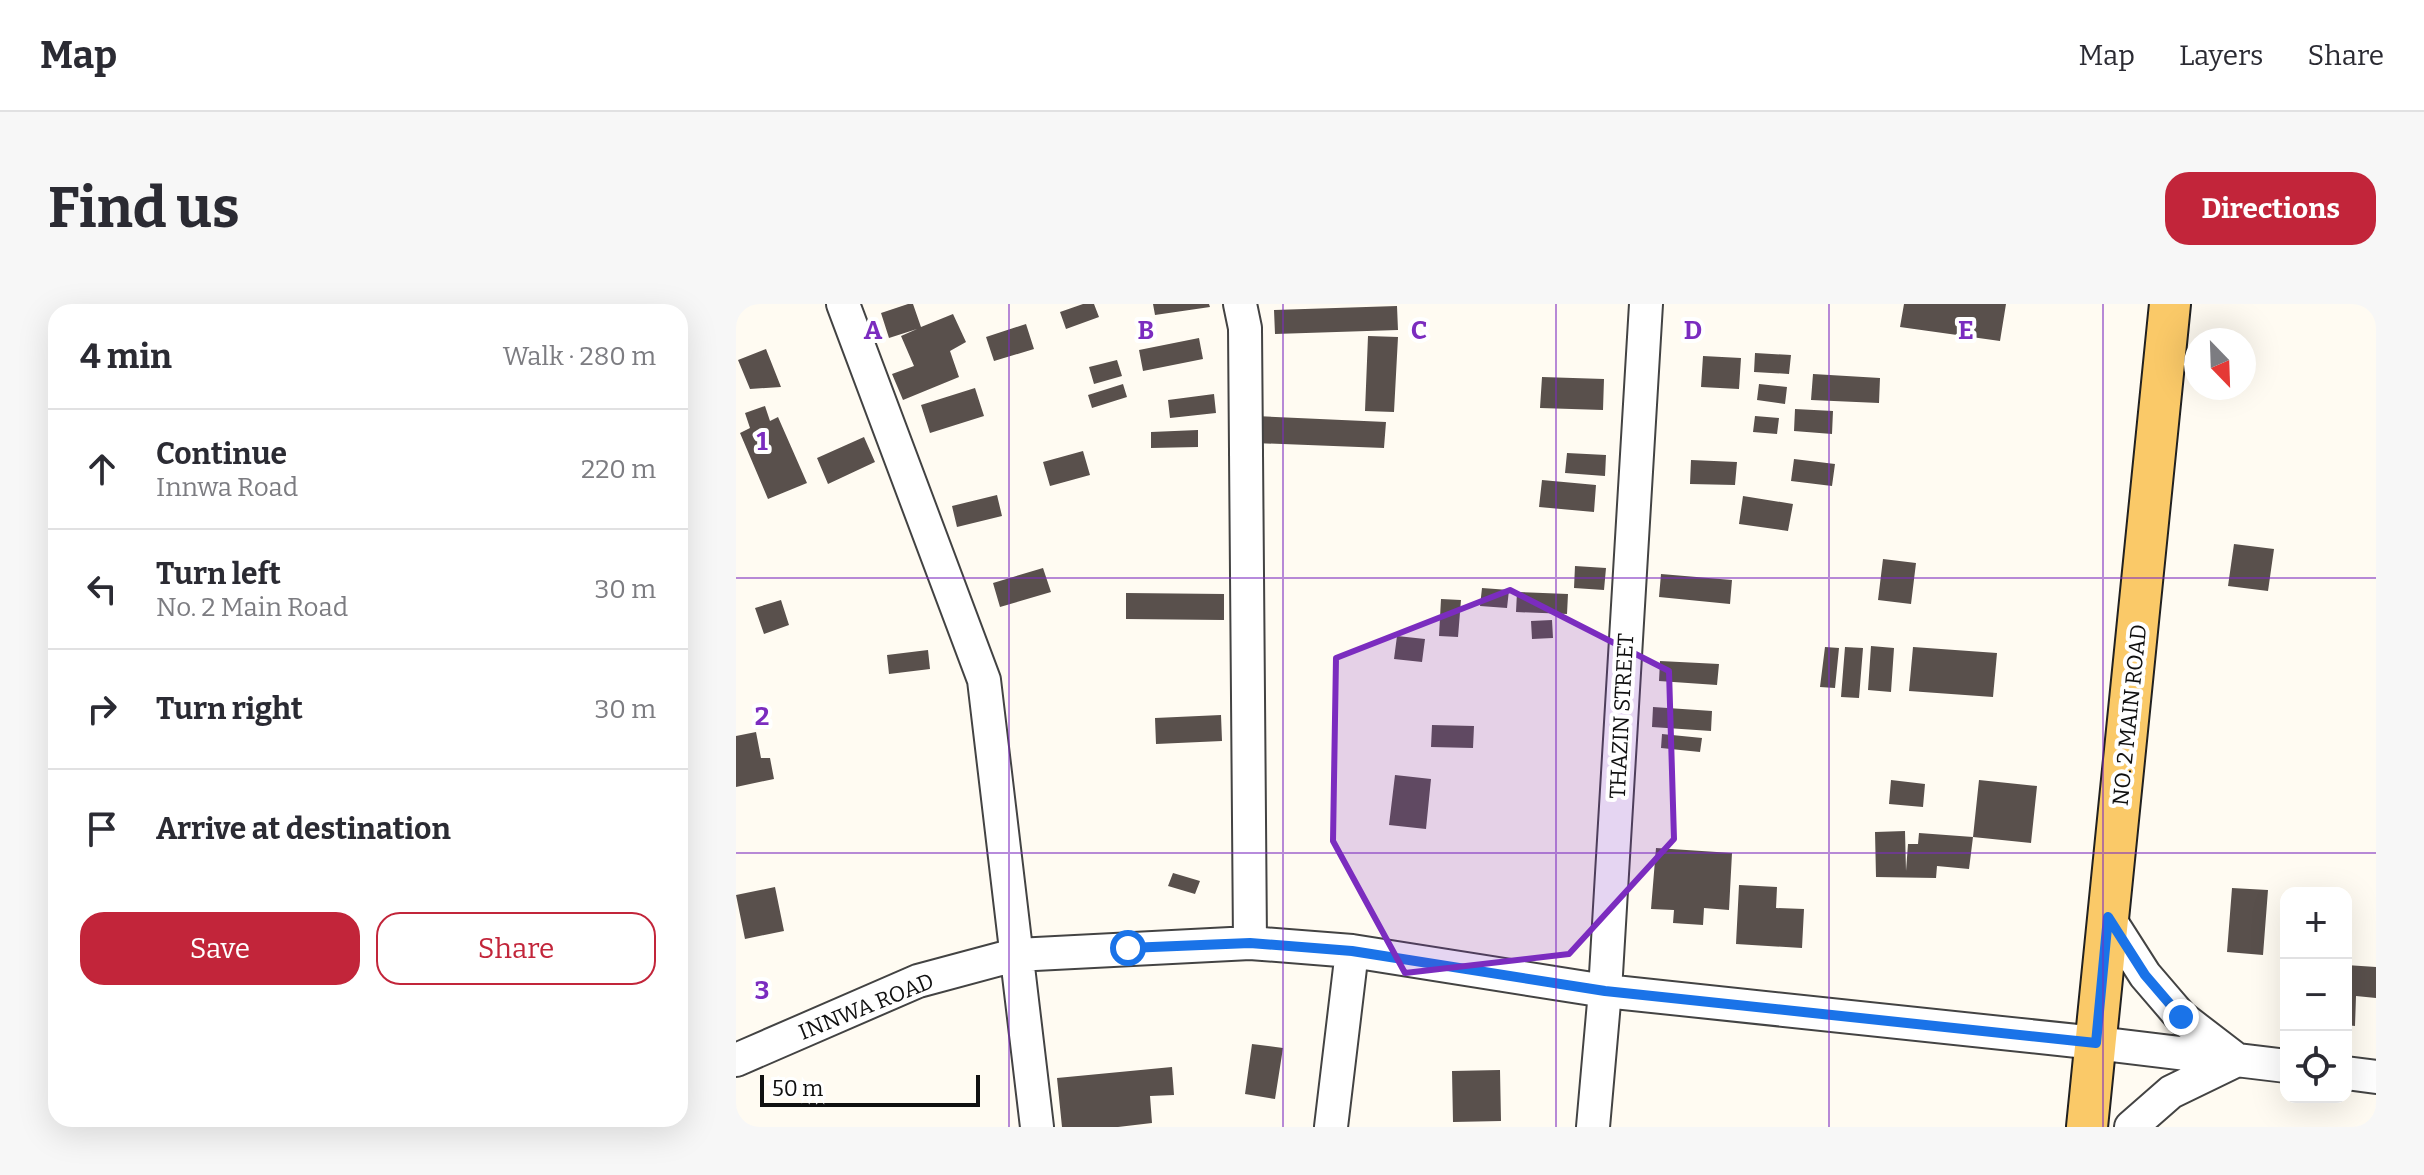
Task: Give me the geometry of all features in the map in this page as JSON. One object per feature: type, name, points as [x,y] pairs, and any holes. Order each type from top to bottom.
[{"type":"main road","name":"NO. 2 MAIN ROAD","points":[[2087,1127],[2170,304]]},
{"type":"street","points":[[843,304],[984,680],[1037,1127]]},
{"type":"street","points":[[1240,304],[1245,328],[1250,943]]},
{"type":"street","name":"THAZIN STREET","points":[[1593,1127],[1605,991],[1646,304]]},
{"type":"street","points":[[2108,917],[2145,975],[2181,1017],[2237,1060],[2171,1092],[2131,1127]]},
{"type":"street","name":"INNWA ROAD","points":[[736,1060],[918,981],[1015,955],[1250,943],[1352,951],[1605,991],[2280,1065]]},
{"type":"street","points":[[1331,1127],[1352,951]]},
{"type":"street","points":[[2352,1074],[2376,1077]]},
{"type":"highlighted area","points":[[1510,590],[1669,671],[1674,839],[1569,954],[1405,973],[1333,841],[1336,658]]},
{"type":"building","points":[[913,304],[921,327],[953,314],[966,342],[950,351],[959,377],[903,400],[892,374],[914,366],[901,336],[917,329],[889,338],[881,313]]},
{"type":"building","points":[[1083,304],[1094,304],[1099,317],[1066,329],[1060,312]]},
{"type":"building","points":[[1153,304],[1209,304],[1210,307],[1155,315]]},
{"type":"building","points":[[1904,304],[2006,304],[2000,341],[1900,327]]},
{"type":"building","points":[[1397,306],[1398,330],[1275,334],[1274,310]]},
{"type":"building","points":[[1026,324],[1034,349],[994,361],[986,337]]},
{"type":"building","points":[[1368,336],[1398,337],[1394,412],[1365,411]]},
{"type":"building","points":[[1199,338],[1203,359],[1143,371],[1139,350]]},
{"type":"building","points":[[766,349],[781,387],[750,389],[738,360]]},
{"type":"building","points":[[1755,353],[1791,355],[1789,374],[1754,372]]},
{"type":"building","points":[[1703,356],[1741,358],[1739,389],[1701,387]]},
{"type":"building","points":[[1117,360],[1122,376],[1094,384],[1089,367]]},
{"type":"building","points":[[1813,374],[1880,378],[1879,403],[1811,400]]},
{"type":"building","points":[[1542,377],[1604,379],[1603,410],[1540,408]]},
{"type":"building","points":[[1123,384],[1127,397],[1092,408],[1088,395]]},
{"type":"building","points":[[1759,384],[1787,387],[1785,404],[1757,400]]},
{"type":"building","points":[[975,388],[984,416],[930,433],[921,405]]},
{"type":"building","points":[[1214,394],[1216,413],[1170,418],[1168,400]]},
{"type":"building","points":[[765,406],[770,421],[778,417],[807,483],[768,499],[740,433],[750,428],[745,413]]},
{"type":"building","points":[[1795,409],[1833,411],[1832,434],[1794,431]]},
{"type":"building","points":[[1256,416],[1386,422],[1384,448],[1255,443]]},
{"type":"building","points":[[1755,416],[1779,418],[1777,434],[1753,432]]},
{"type":"building","points":[[1198,430],[1198,447],[1151,448],[1151,432]]},
{"type":"building","points":[[864,437],[875,462],[828,484],[817,458]]},
{"type":"building","points":[[1083,451],[1090,475],[1050,486],[1043,462]]},
{"type":"building","points":[[1567,453],[1606,455],[1605,476],[1565,473]]},
{"type":"building","points":[[1794,459],[1835,464],[1832,486],[1791,481]]},
{"type":"building","points":[[1691,460],[1737,462],[1735,485],[1690,484]]},
{"type":"building","points":[[1542,480],[1596,485],[1594,512],[1539,507]]},
{"type":"building","points":[[997,495],[1002,516],[957,527],[952,506]]},
{"type":"building","points":[[1743,496],[1793,504],[1788,531],[1739,524]]},
{"type":"building","points":[[2234,544],[2274,549],[2268,591],[2228,586]]},
{"type":"building","points":[[1883,559],[1916,563],[1911,604],[1878,600]]},
{"type":"building","points":[[1575,566],[1606,568],[1604,590],[1574,588]]},
{"type":"building","points":[[1043,568],[1051,592],[1000,607],[993,583]]},
{"type":"building","points":[[1661,574],[1732,580],[1730,604],[1659,597]]},
{"type":"building","points":[[1482,588],[1509,590],[1507,608],[1480,606]]},
{"type":"building","points":[[1517,592],[1568,594],[1567,614],[1516,612]]},
{"type":"building","points":[[1126,593],[1224,594],[1224,620],[1126,619]]},
{"type":"building","points":[[1441,599],[1461,600],[1458,637],[1439,636]]},
{"type":"building","points":[[781,600],[789,625],[764,634],[755,608]]},
{"type":"building","points":[[1552,620],[1553,638],[1532,639],[1531,621]]},
{"type":"building","points":[[1397,636],[1425,639],[1422,662],[1394,659]]},
{"type":"building","points":[[1871,646],[1894,648],[1891,692],[1868,690]]},
{"type":"building","points":[[1825,647],[1839,648],[1835,688],[1820,687]]},
{"type":"building","points":[[1845,647],[1863,648],[1859,698],[1841,697]]},
{"type":"building","points":[[1913,647],[1997,653],[1993,697],[1909,691]]},
{"type":"building","points":[[928,650],[930,669],[889,674],[887,655]]},
{"type":"building","points":[[1660,661],[1719,664],[1717,685],[1659,681]]},
{"type":"building","points":[[1653,707],[1712,711],[1711,731],[1652,727]]},
{"type":"building","points":[[1221,715],[1222,741],[1156,744],[1155,718]]},
{"type":"building","points":[[1432,725],[1474,726],[1473,748],[1431,747]]},
{"type":"building","points":[[756,732],[761,758],[770,758],[774,779],[736,787],[736,736]]},
{"type":"building","points":[[1662,734],[1702,738],[1700,752],[1661,748]]},
{"type":"building","points":[[1395,775],[1431,779],[1426,829],[1389,825]]},
{"type":"building","points":[[1891,780],[1925,784],[1923,807],[1889,804]]},
{"type":"building","points":[[1979,780],[2037,786],[2031,843],[1973,837]]},
{"type":"building","points":[[1905,831],[1906,871],[1908,844],[1918,844],[1919,833],[1973,837],[1969,869],[1937,866],[1936,878],[1876,877],[1875,832]]},
{"type":"building","points":[[1656,848],[1732,853],[1729,910],[1704,908],[1703,925],[1673,923],[1674,910],[1651,909]]},
{"type":"building","points":[[1173,873],[1200,881],[1195,894],[1168,886]]},
{"type":"building","points":[[1739,885],[1777,887],[1776,908],[1804,909],[1802,948],[1736,944]]},
{"type":"building","points":[[775,887],[784,931],[745,939],[736,895]]},
{"type":"building","points":[[2232,888],[2268,890],[2263,955],[2227,952]]},
{"type":"building","points":[[2352,965],[2376,967],[2376,998],[2356,996],[2355,1026],[2352,1026]]},
{"type":"building","points":[[1252,1044],[1283,1048],[1275,1099],[1245,1094]]},
{"type":"building","points":[[1172,1067],[1174,1095],[1150,1096],[1152,1123],[1118,1127],[1062,1127],[1057,1078]]},
{"type":"building","points":[[1500,1070],[1501,1121],[1453,1122],[1452,1071]]},
{"type":"route","points":[[1128,948],[1250,943],[1352,951],[1605,991],[2096,1043],[2108,917],[2145,975],[2181,1017]]}]
